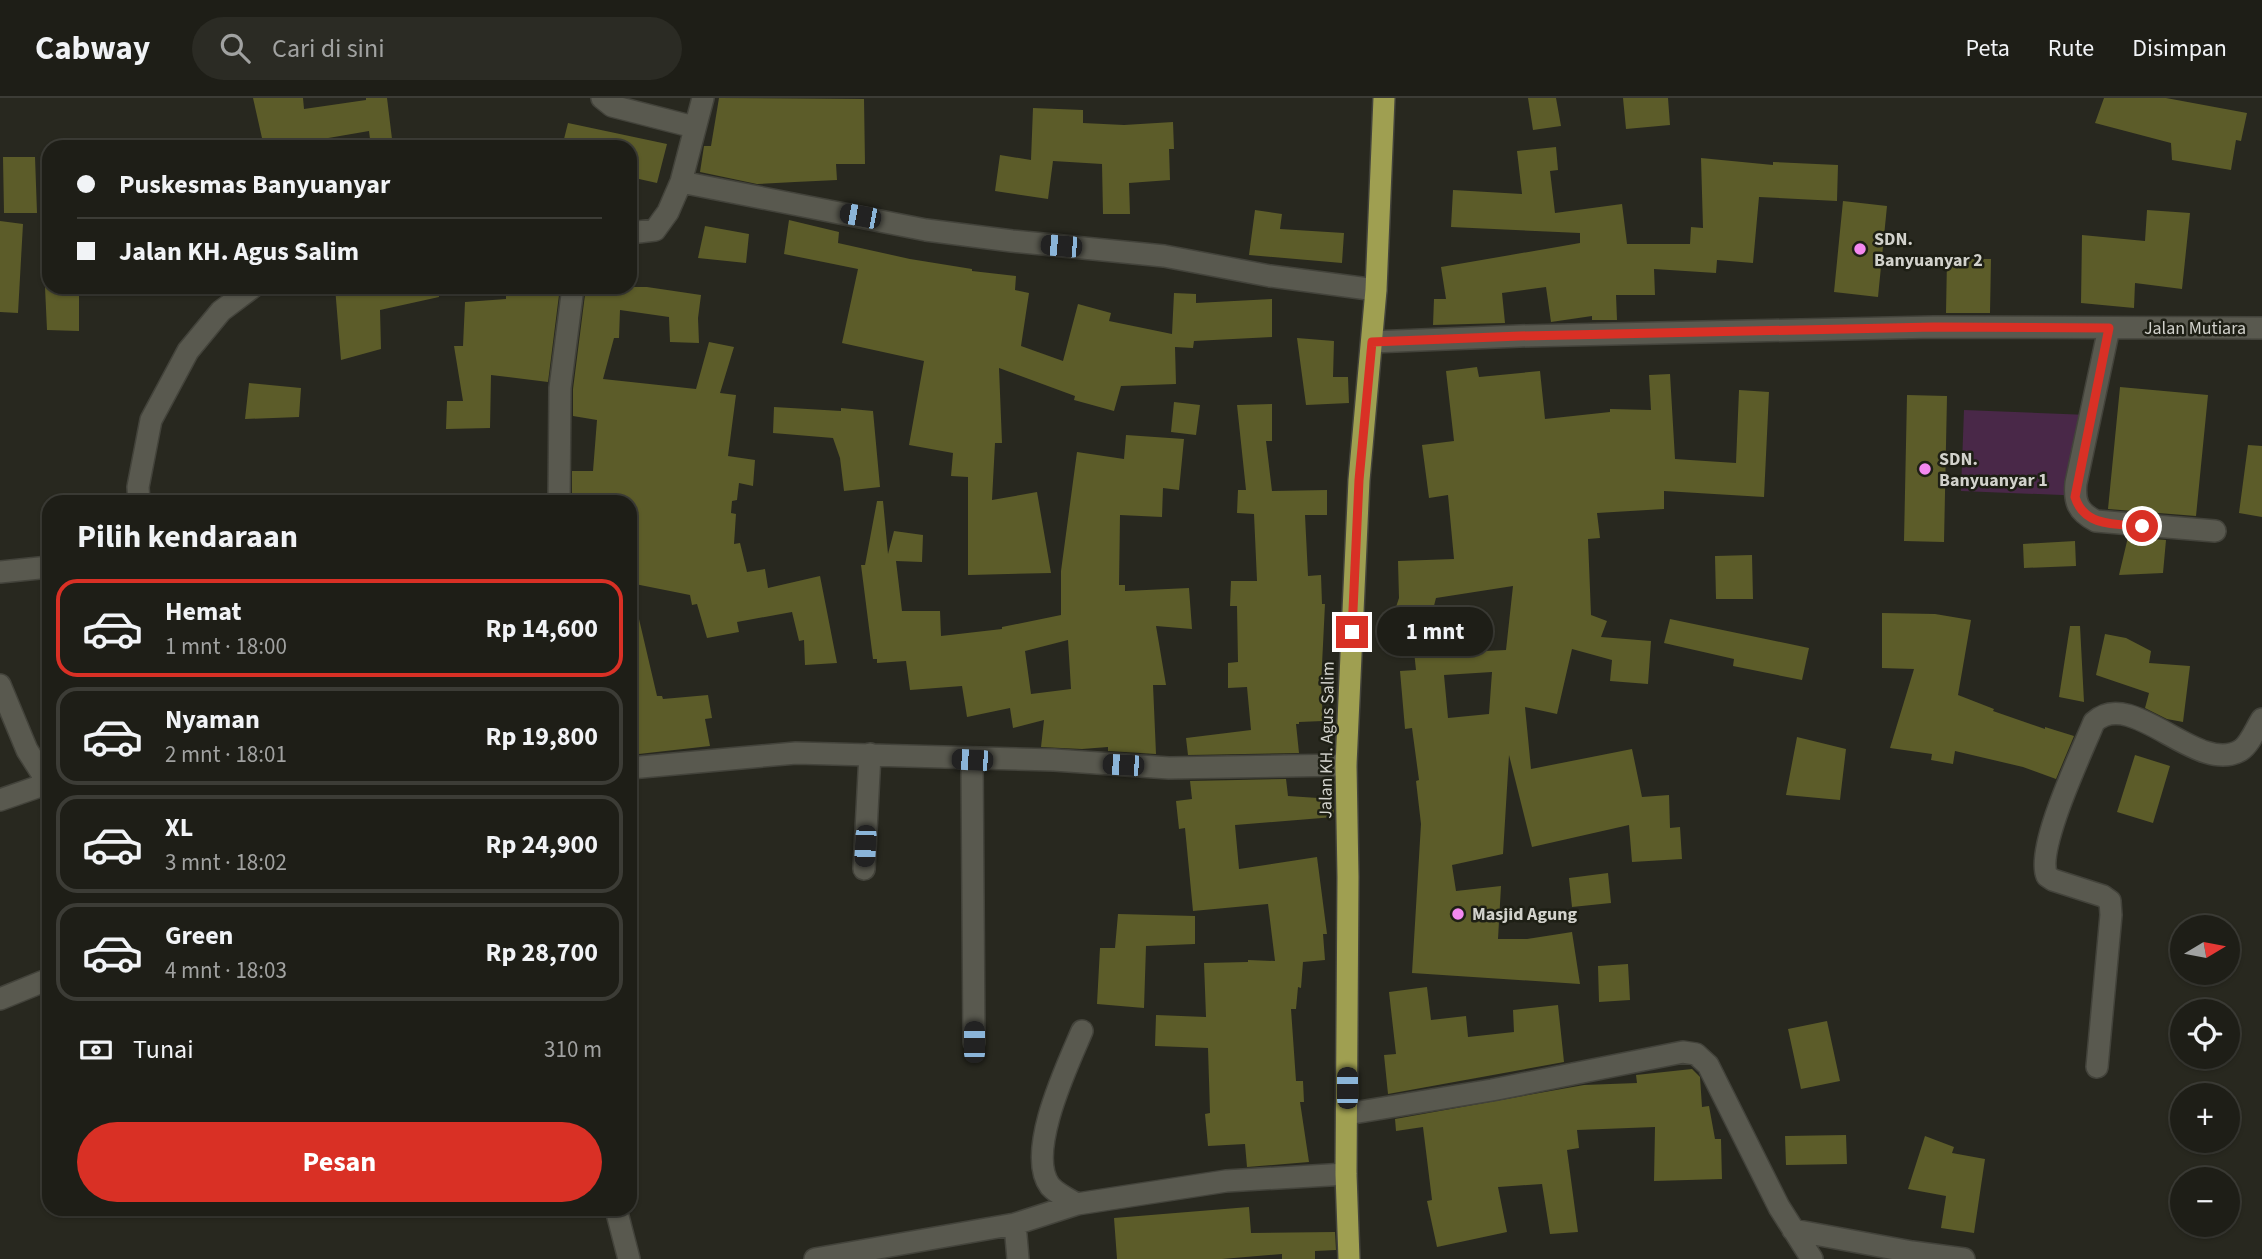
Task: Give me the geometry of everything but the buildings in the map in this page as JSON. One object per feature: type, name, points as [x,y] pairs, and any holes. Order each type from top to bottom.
[{"type":"highway","name":"Jalan KH. Agus Salim","points":[[1349,1259],[1346,1174],[1346,765],[1359,480],[1376,290],[1384,98]]},
{"type":"street","points":[[602,98],[611,106],[694,127]]},
{"type":"street","points":[[637,232],[655,230],[668,212],[681,182],[703,98]]},
{"type":"street","points":[[681,182],[926,230],[1164,256],[1270,276],[1376,290]]},
{"type":"street","points":[[139,495],[150,419],[188,351],[221,311],[244,294]]},
{"type":"street","points":[[559,495],[560,388],[572,294]]},
{"type":"street","name":"Jalan Mutiara","points":[[1372,342],[1934,327],[2262,328]]},
{"type":"street","points":[[2109,328],[2076,483],[2075,497],[2078,508],[2096,521],[2215,531]]},
{"type":"street","points":[[0,572],[42,568]]},
{"type":"street","points":[[0,685],[27,750],[42,772]]},
{"type":"street","points":[[2097,1067],[2110,901],[2103,896],[2053,880],[2047,876],[2044,866],[2051,829],[2094,722],[2104,714],[2122,714],[2208,753],[2226,756],[2243,749],[2262,719]]},
{"type":"street","points":[[637,767],[796,753],[1054,761],[1169,768],[1346,765]]},
{"type":"street","points":[[864,869],[870,754]]},
{"type":"street","points":[[972,760],[974,1042]]},
{"type":"street","points":[[0,800],[42,785]]},
{"type":"street","points":[[0,999],[42,982]]},
{"type":"street","points":[[1077,1204],[1052,1188],[1044,1169],[1043,1150],[1057,1091],[1082,1031]]},
{"type":"street","points":[[1347,1114],[1492,1090],[1683,1052],[1696,1054],[1708,1065],[1752,1158],[1812,1259]]},
{"type":"street","points":[[827,1258],[1015,1224],[1077,1204],[1226,1181],[1346,1174]]},
{"type":"street","points":[[618,1216],[629,1259]]},
{"type":"street","points":[[1015,1224],[1018,1259]]},
{"type":"street","points":[[1793,1230],[1965,1259]]},
{"type":"shaded area","points":[[1964,410],[2089,415],[2086,496],[1961,491]]},
{"type":"place","name":"SDN. Banyuanyar 2","points":[[1860,249]]},
{"type":"place","name":"SDN. Banyuanyar 1","points":[[1925,469]]},
{"type":"place","name":"Masjid Agung","points":[[1458,914]]},
{"type":"route","points":[[1352,632],[1359,480],[1372,342],[1443,338],[1934,327],[2109,328],[2075,497],[2078,508],[2096,521],[2142,526]]}]
